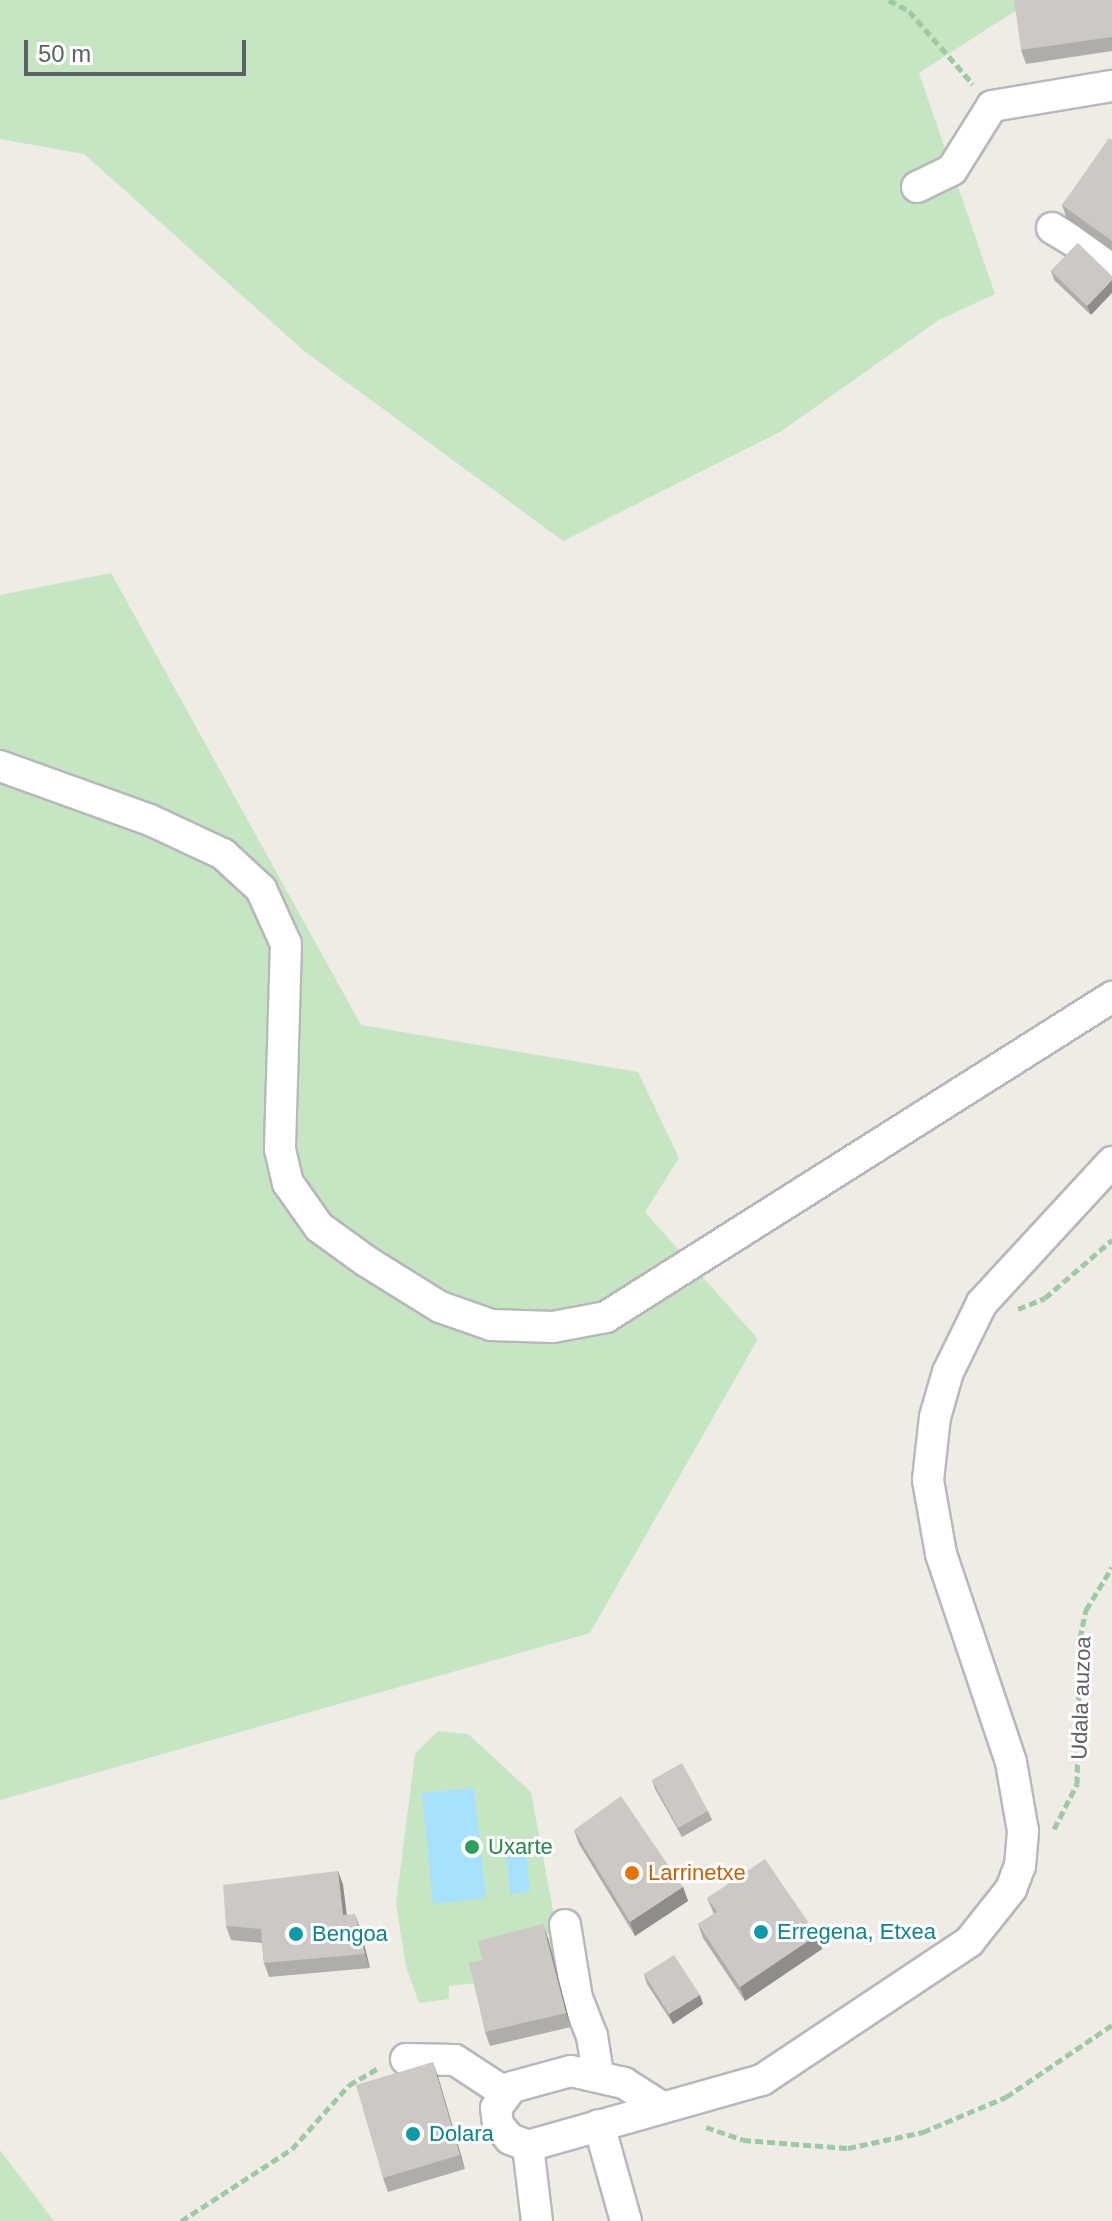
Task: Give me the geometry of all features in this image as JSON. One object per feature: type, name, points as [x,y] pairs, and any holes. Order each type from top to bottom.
[{"type":"street","points":[[917,187],[952,170],[992,106],[1112,86]]},
{"type":"street","points":[[1052,228],[1112,264]]},
{"type":"street","points":[[0,766],[150,820],[211,848],[261,889],[286,944],[280,1149],[288,1183],[319,1227],[366,1261],[440,1307],[491,1325],[553,1327],[606,1317],[784,1209],[1112,997]]},
{"type":"street","points":[[660,2106],[624,2083],[598,2073],[546,2075],[504,2092],[496,2108],[498,2125],[510,2139],[528,2146],[660,2106],[718,2096],[762,2080],[868,2014],[969,1942],[994,1916],[1020,1866],[1023,1831],[1011,1762],[941,1554],[928,1480],[935,1417],[966,1331],[1014,1264],[1112,1162]]},
{"type":"street","points":[[565,1925],[577,1998],[592,2036],[598,2073]]},
{"type":"street","points":[[406,2059],[455,2060],[504,2092]]},
{"type":"street","points":[[599,2125],[626,2221]]},
{"type":"street","points":[[528,2146],[537,2221]]},
{"type":"path","points":[[889,0],[909,11],[992,106]]},
{"type":"path","points":[[966,1331],[1045,1298],[1112,1240]]},
{"type":"path","name":"Udala auzoa","points":[[1020,1866],[1052,1833],[1077,1784],[1080,1638],[1086,1610],[1112,1567]]},
{"type":"path","points":[[660,2106],[743,2140],[848,2148],[923,2132],[1006,2097],[1112,2025]]},
{"type":"path","points":[[181,2221],[292,2149],[361,2076],[406,2059]]},
{"type":"green space","points":[[0,0],[1032,0],[919,73],[995,294],[939,320],[780,432],[563,541],[304,351],[84,154],[0,139]]},
{"type":"green space","points":[[111,573],[361,1025],[638,1072],[679,1158],[645,1212],[758,1339],[590,1633],[0,1800],[0,595]]},
{"type":"green space","name":"Uxarte","points":[[438,1731],[468,1734],[531,1792],[557,1932],[482,1947],[484,1982],[449,1986],[449,1999],[419,2003],[406,1967],[396,1903],[415,1754]]},
{"type":"green space","points":[[0,2150],[54,2221],[0,2221]]},
{"type":"water","points":[[474,1788],[486,1898],[433,1904],[422,1793]]},
{"type":"water","points":[[526,1851],[530,1892],[510,1894],[506,1853]]},
{"type":"building","points":[[1014,0],[1112,0],[1112,37],[1021,50]]},
{"type":"building","points":[[1109,138],[1112,140],[1112,241],[1062,205]]},
{"type":"building","points":[[1078,243],[1112,276],[1112,280],[1087,306],[1051,271]]},
{"type":"building","points":[[682,1763],[708,1811],[678,1828],[652,1780]]},
{"type":"building","name":"Larrinetxe","points":[[621,1796],[683,1887],[630,1922],[574,1830]]},
{"type":"building","name":"Erregena, Etxea","points":[[765,1859],[817,1935],[740,1987],[698,1924],[717,1912],[707,1898]]},
{"type":"building","name":"Bengoa","points":[[338,1871],[343,1915],[355,1914],[365,1954],[264,1963],[261,1929],[226,1926],[223,1885]]},
{"type":"building","points":[[543,1924],[566,2013],[485,2032],[469,1963],[482,1960],[478,1941]]},
{"type":"building","points":[[674,1955],[700,1995],[669,2014],[644,1974]]},
{"type":"building","name":"Dolara","points":[[433,2062],[460,2155],[383,2178],[356,2085]]},
{"type":"place","name":"Uxarte","points":[[472,1847]]},
{"type":"place","name":"Larrinetxe","points":[[632,1873]]},
{"type":"place","name":"Erregena, Etxea","points":[[761,1932]]},
{"type":"place","name":"Bengoa","points":[[296,1934]]},
{"type":"place","name":"Dolara","points":[[413,2134]]}]
